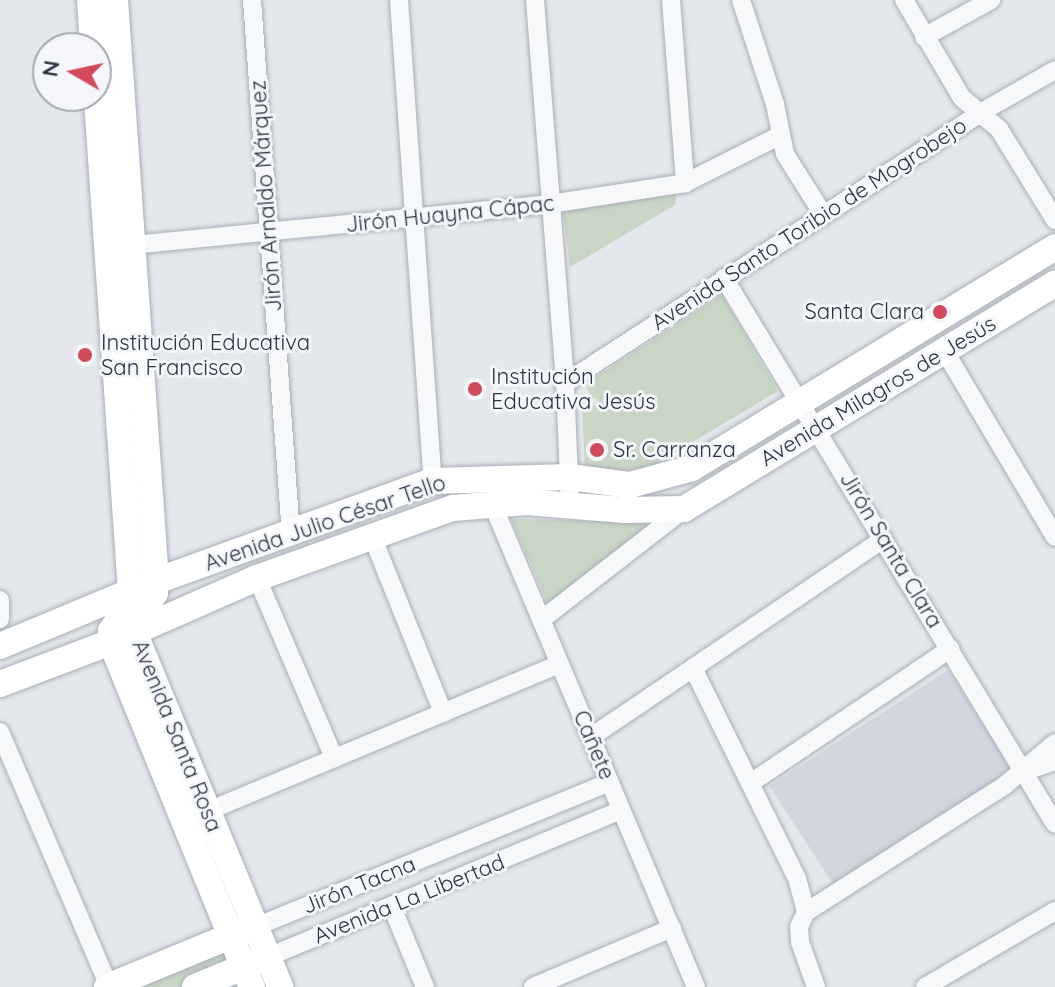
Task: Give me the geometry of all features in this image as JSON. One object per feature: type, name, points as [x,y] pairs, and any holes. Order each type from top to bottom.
[{"type":"street","points":[[90,0],[92,32]]},
{"type":"street","name":"Avenida Santa Rosa","points":[[115,0],[131,591],[130,602],[111,631],[122,637],[208,811],[255,970],[280,987]]},
{"type":"street","name":"Jirón Arnaldo Márquez","points":[[252,0],[291,535]]},
{"type":"street","points":[[399,0],[433,481]]},
{"type":"street","points":[[535,0],[565,383],[570,504]]},
{"type":"street","points":[[671,0],[685,183]]},
{"type":"street","points":[[741,0],[775,104],[785,154],[823,214]]},
{"type":"street","points":[[904,0],[962,98],[999,129],[1055,220]]},
{"type":"street","points":[[924,37],[991,0]]},
{"type":"street","name":"Avenida Santo Toribio de Mogrobejo","points":[[565,383],[980,113],[1055,70]]},
{"type":"street","name":"Avenida Santa Rosa","points":[[100,112],[120,246],[156,581],[155,593],[122,637]]},
{"type":"street","name":"Jirón Huayna Cápac","points":[[120,246],[550,204],[685,183],[781,135]]},
{"type":"street","name":"Avenida Milagros de Jesús","points":[[665,478],[692,468],[1055,247]]},
{"type":"street","name":"Jirón Santa Clara","points":[[724,278],[1055,824]]},
{"type":"street","name":"Avenida Milagros de Jesús","points":[[656,510],[684,509],[1055,283]]},
{"type":"street","points":[[944,350],[1055,537]]},
{"type":"street","name":"Avenida Julio César Tello","points":[[0,646],[156,581],[291,535],[433,481],[569,477],[630,485],[665,478]]},
{"type":"street","name":"Avenida Julio César Tello","points":[[0,684],[122,637],[257,578],[453,508],[492,503],[656,510]]},
{"type":"street","name":"Cañete","points":[[492,503],[696,987]]},
{"type":"street","points":[[541,620],[684,509]]},
{"type":"street","points":[[372,536],[443,713]]},
{"type":"street","points":[[591,737],[883,539]]},
{"type":"street","points":[[257,578],[334,758]]},
{"type":"street","points":[[0,600],[0,619]]},
{"type":"street","name":"Avenida Santa Rosa","points":[[122,637],[244,932]]},
{"type":"street","points":[[752,782],[950,649]]},
{"type":"street","points":[[208,811],[560,664]]},
{"type":"street","points":[[693,668],[797,878],[806,912]]},
{"type":"street","points":[[0,732],[108,987]]},
{"type":"street","points":[[1023,772],[1041,752],[1055,743]]},
{"type":"street","points":[[816,987],[800,942],[799,927],[806,912],[1023,772],[1055,761]]},
{"type":"street","name":"Jirón Tacna","points":[[108,987],[610,782]]},
{"type":"street","name":"Avenida La Libertad","points":[[195,987],[255,970],[392,907],[621,810]]},
{"type":"street","points":[[392,907],[425,987]]},
{"type":"street","points":[[925,987],[1055,911]]},
{"type":"street","points":[[533,987],[672,928]]},
{"type":"shaded area","points":[[948,670],[1014,771],[835,887],[769,786]]},
{"type":"green space","points":[[677,191],[675,205],[570,267],[563,211]]},
{"type":"green space","points":[[722,295],[778,391],[656,464],[624,471],[585,466],[582,409],[601,404],[592,398],[585,384]]},
{"type":"green space","points":[[511,519],[655,522],[548,604]]},
{"type":"green space","points":[[224,949],[231,964],[179,987],[136,987]]},
{"type":"place","name":"Santa Clara","points":[[940,312]]},
{"type":"place","name":"Institución Educativa San Francisco","points":[[85,355]]},
{"type":"place","name":"Institución Educativa Jesús","points":[[475,389]]},
{"type":"place","name":"Sr. Carranza","points":[[597,450]]}]
